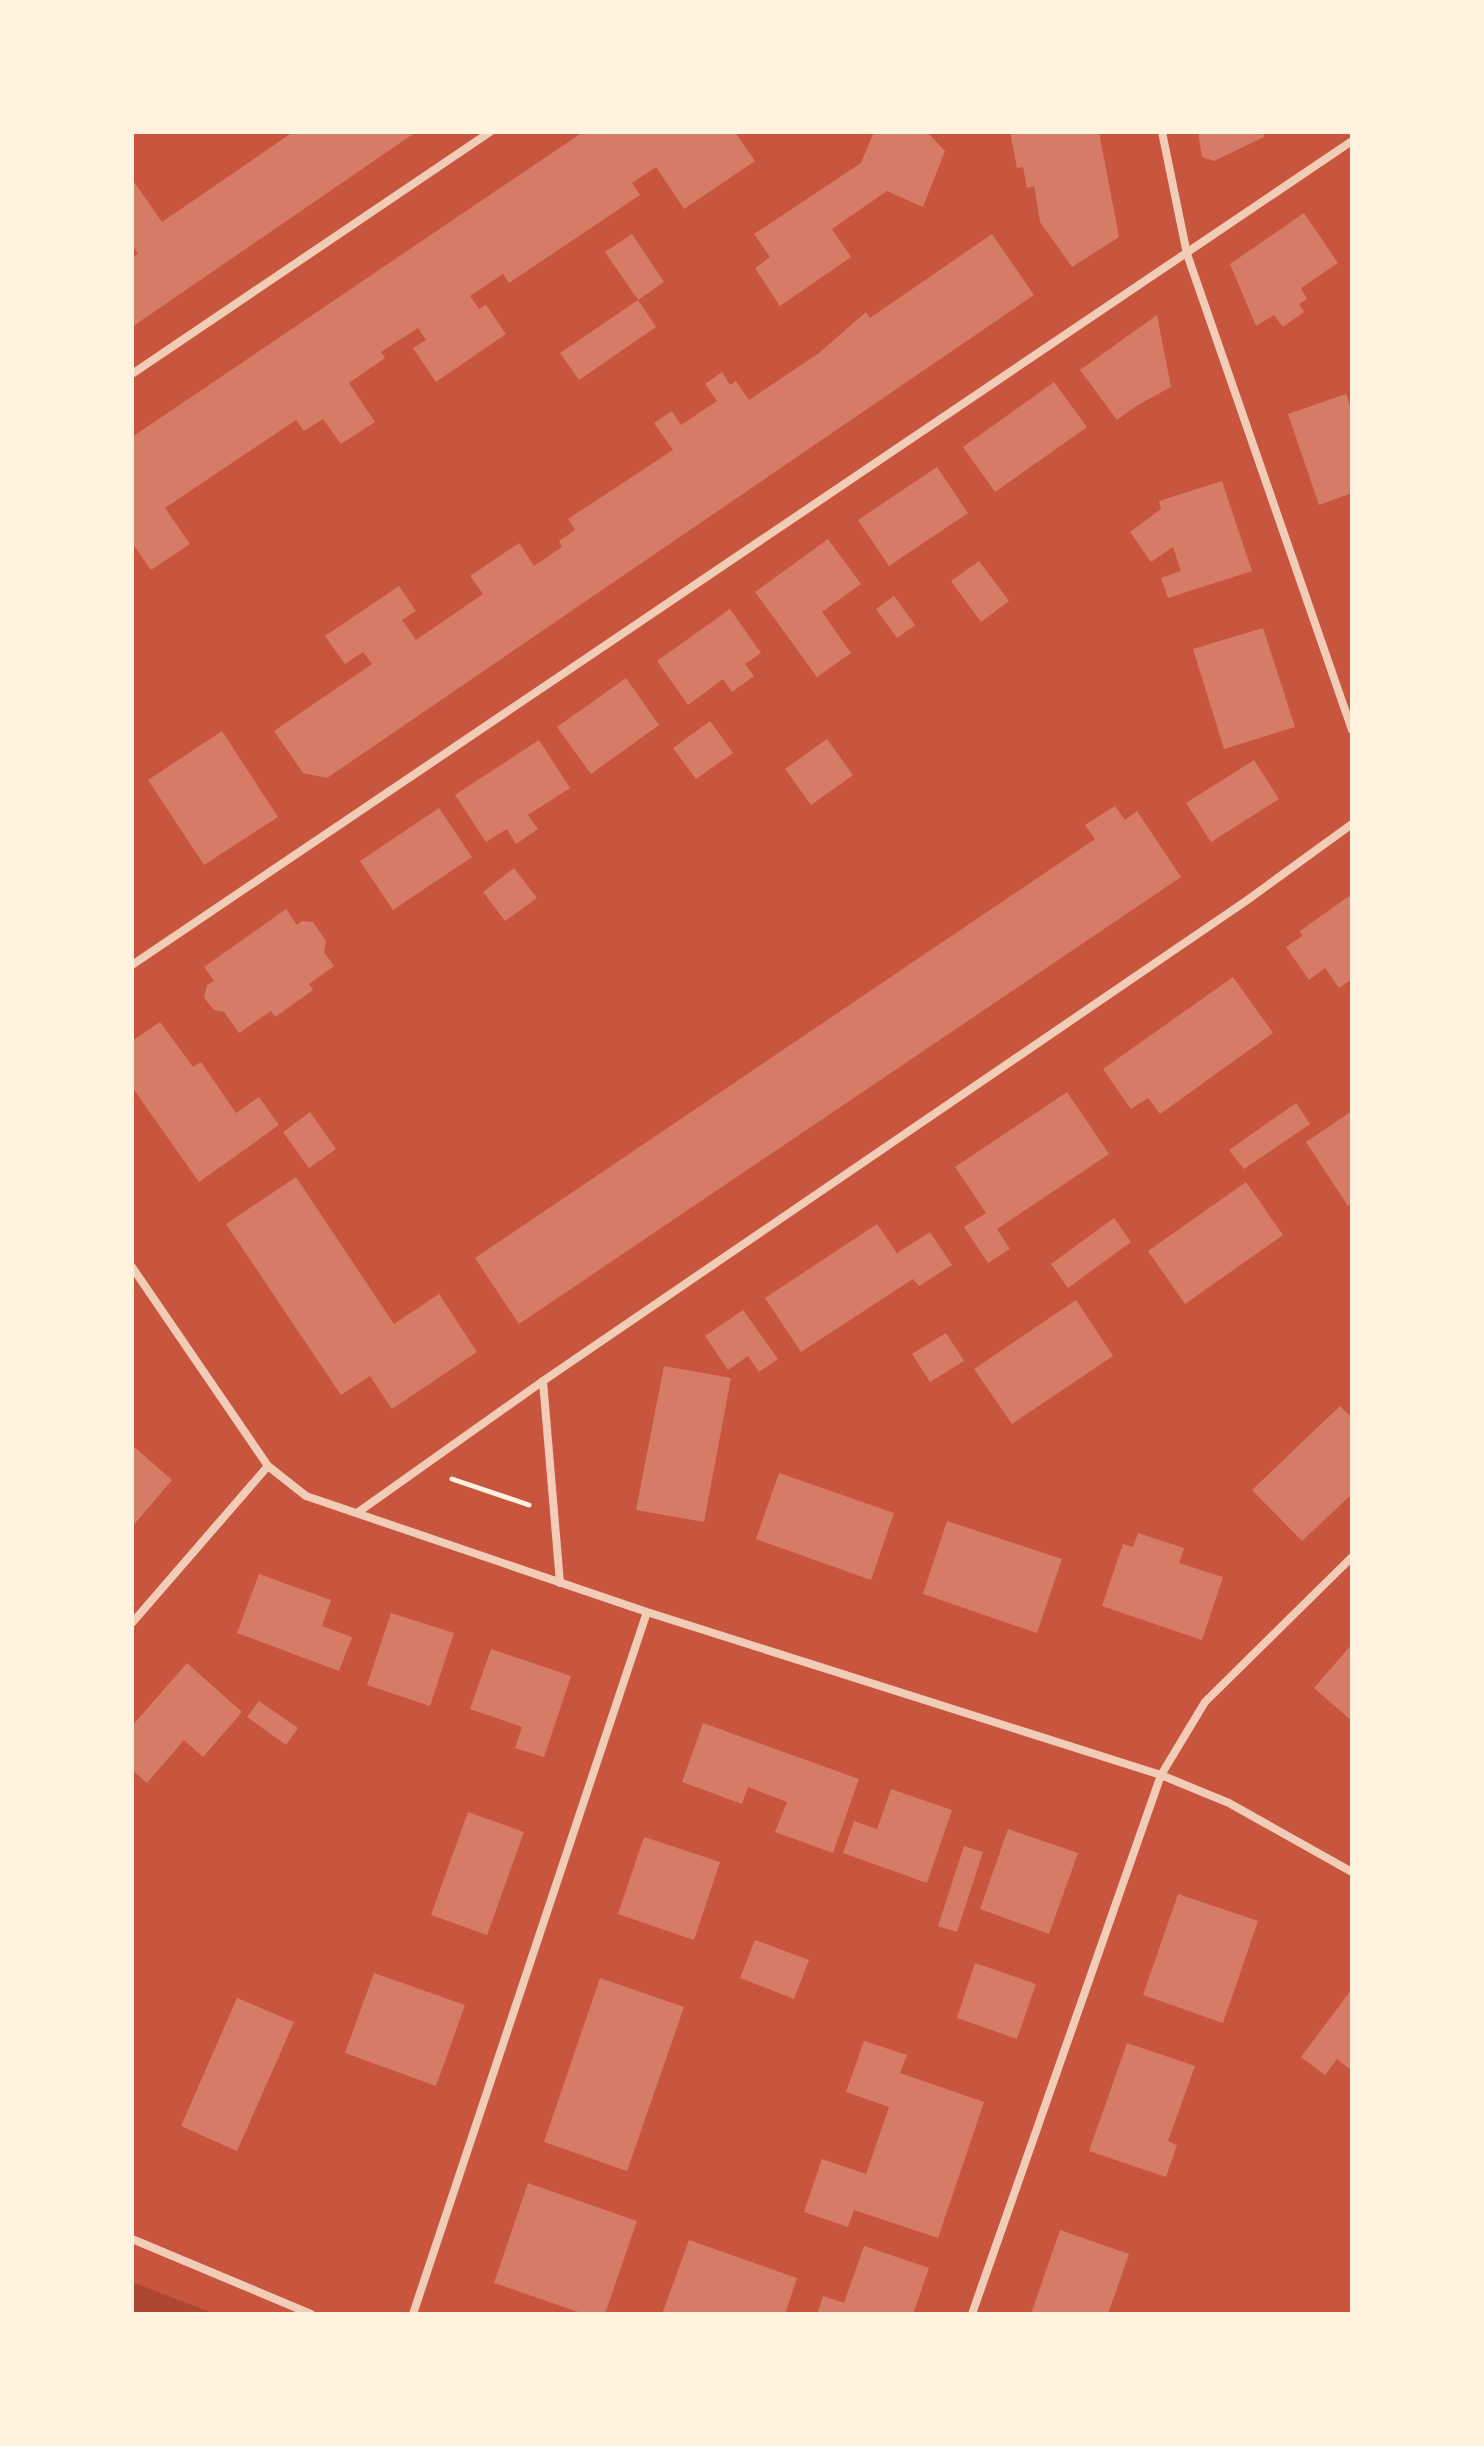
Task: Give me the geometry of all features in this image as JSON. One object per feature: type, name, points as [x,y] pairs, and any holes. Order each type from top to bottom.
[{"type":"street","points":[[132,374],[490,132]]},
{"type":"street","points":[[1162,132],[1187,254],[1352,730]]},
{"type":"street","points":[[132,965],[1352,141]]},
{"type":"street","points":[[357,1513],[543,1381],[1246,901],[1352,824]]},
{"type":"street","points":[[132,1267],[268,1466],[306,1496],[647,1612],[1161,1775],[1229,1803],[1352,1872]]},
{"type":"street","points":[[543,1381],[560,1583]]},
{"type":"street","points":[[132,1623],[268,1466]]},
{"type":"street","points":[[972,2314],[1161,1775],[1205,1702],[1352,1557]]},
{"type":"street","points":[[413,2314],[647,1612]]},
{"type":"street","points":[[132,2239],[311,2314]]},
{"type":"path","points":[[421,1468],[556,1515]]},
{"type":"shaded area","points":[[132,2282],[215,2314],[132,2314]]},
{"type":"building","points":[[293,132],[416,132],[132,327],[132,258],[138,254],[132,244],[132,179],[162,222]]},
{"type":"building","points":[[583,132],[735,132],[755,161],[684,209],[656,167],[632,183],[640,195],[509,283],[503,274],[470,296],[479,309],[486,305],[506,334],[436,382],[413,348],[426,340],[418,328],[381,352],[385,358],[349,383],[375,422],[341,444],[323,419],[304,431],[296,420],[165,508],[190,544],[151,570],[132,543],[132,437]]},
{"type":"building","points":[[874,132],[927,132],[945,151],[923,207],[887,191],[832,229],[851,257],[780,306],[755,268],[770,257],[754,234],[861,163]]},
{"type":"building","points":[[1010,132],[1099,132],[1119,237],[1072,267],[1040,222],[1034,186],[1027,188],[1023,167],[1017,168]]},
{"type":"building","points":[[1198,132],[1263,132],[1264,137],[1214,161],[1202,157]]},
{"type":"building","points":[[1304,213],[1338,263],[1301,288],[1307,299],[1299,304],[1304,312],[1283,327],[1274,315],[1256,326],[1230,264]]},
{"type":"building","points":[[632,234],[664,282],[638,300],[605,252]]},
{"type":"building","points":[[992,234],[1034,295],[327,778],[303,773],[274,731],[372,664],[363,652],[345,664],[325,636],[399,586],[416,611],[402,620],[416,640],[483,594],[470,576],[519,543],[534,566],[562,547],[559,541],[575,530],[568,519],[673,450],[654,423],[672,411],[681,425],[717,401],[705,384],[722,372],[730,385],[736,381],[749,400],[819,353],[866,312],[870,318]]},
{"type":"building","points":[[638,300],[656,327],[579,380],[560,353]]},
{"type":"building","points":[[1157,315],[1171,387],[1117,420],[1080,370]]},
{"type":"building","points":[[1054,382],[1087,427],[995,492],[963,447]]},
{"type":"building","points":[[1346,394],[1352,411],[1352,493],[1319,505],[1288,414]]},
{"type":"building","points":[[937,467],[968,513],[889,566],[858,520]]},
{"type":"building","points":[[1222,481],[1252,571],[1168,598],[1161,578],[1181,571],[1173,547],[1151,562],[1130,532],[1161,509],[1159,501]]},
{"type":"building","points":[[828,539],[861,584],[822,612],[851,653],[817,677],[755,592]]},
{"type":"building","points":[[979,561],[1009,601],[981,622],[951,581]]},
{"type":"building","points":[[894,596],[915,625],[897,638],[876,609]]},
{"type":"building","points":[[730,609],[761,653],[745,664],[754,676],[732,692],[723,679],[688,705],[657,661]]},
{"type":"building","points":[[1263,628],[1295,727],[1224,749],[1193,649]]},
{"type":"building","points":[[626,678],[659,725],[591,774],[557,727]]},
{"type":"building","points":[[710,721],[733,753],[696,779],[673,748]]},
{"type":"building","points":[[222,731],[278,817],[204,865],[148,780]]},
{"type":"building","points":[[827,739],[853,775],[811,805],[785,769]]},
{"type":"building","points":[[539,740],[570,788],[528,815],[538,829],[516,844],[507,829],[486,842],[455,795]]},
{"type":"building","points":[[1254,760],[1279,799],[1211,842],[1186,803]]},
{"type":"building","points":[[1115,806],[1125,820],[1137,811],[1181,877],[519,1324],[475,1258],[1095,839],[1085,825]]},
{"type":"building","points":[[439,808],[472,857],[393,910],[360,861]]},
{"type":"building","points":[[514,868],[537,898],[505,921],[483,892]]},
{"type":"building","points":[[1352,894],[1352,979],[1339,988],[1325,968],[1309,980],[1286,947],[1302,936],[1300,931]]},
{"type":"building","points":[[286,909],[297,925],[302,921],[313,922],[326,941],[324,952],[334,966],[309,984],[313,990],[275,1017],[271,1011],[239,1033],[224,1012],[214,1010],[204,998],[207,985],[214,981],[204,967]]},
{"type":"building","points":[[1233,977],[1273,1033],[1160,1114],[1148,1098],[1131,1109],[1103,1069]]},
{"type":"building","points":[[160,1022],[193,1067],[201,1062],[236,1113],[259,1097],[279,1125],[199,1182],[132,1087],[132,1041]]},
{"type":"building","points":[[1067,1092],[1109,1154],[997,1229],[1010,1249],[988,1263],[964,1227],[986,1213],[955,1167]]},
{"type":"building","points":[[1296,1103],[1310,1124],[1244,1169],[1229,1150]]},
{"type":"building","points":[[1352,1111],[1352,1203],[1348,1206],[1306,1142]]},
{"type":"building","points":[[310,1112],[336,1149],[309,1168],[283,1132]]},
{"type":"building","points":[[296,1177],[394,1324],[439,1294],[477,1352],[392,1409],[370,1376],[341,1395],[226,1224]]},
{"type":"building","points":[[1246,1182],[1283,1235],[1185,1304],[1148,1251]]},
{"type":"building","points":[[1114,1218],[1131,1242],[1068,1288],[1051,1264]]},
{"type":"building","points":[[877,1224],[897,1253],[930,1232],[952,1265],[919,1286],[913,1279],[801,1352],[765,1298]]},
{"type":"building","points":[[1076,1300],[1113,1356],[1012,1424],[974,1369]]},
{"type":"building","points":[[743,1310],[778,1359],[759,1372],[748,1356],[728,1370],[705,1336]]},
{"type":"building","points":[[946,1333],[964,1361],[930,1382],[912,1354]]},
{"type":"building","points":[[664,1366],[731,1378],[704,1522],[636,1510]]},
{"type":"building","points":[[1340,1406],[1352,1418],[1352,1494],[1302,1541],[1252,1490]]},
{"type":"building","points":[[132,1445],[172,1480],[132,1527]]},
{"type":"building","points":[[779,1473],[894,1513],[871,1580],[756,1539]]},
{"type":"building","points":[[947,1521],[1062,1559],[1037,1633],[923,1594]]},
{"type":"building","points":[[1138,1533],[1184,1548],[1179,1563],[1223,1577],[1202,1640],[1102,1606],[1123,1544],[1133,1547]]},
{"type":"building","points":[[259,1574],[331,1600],[322,1626],[352,1637],[339,1671],[237,1633]]},
{"type":"building","points":[[391,1613],[454,1633],[430,1706],[367,1685]]},
{"type":"building","points":[[1352,1644],[1352,1721],[1314,1688]]},
{"type":"building","points":[[491,1649],[571,1676],[544,1757],[515,1748],[522,1727],[470,1709]]},
{"type":"building","points":[[187,1663],[242,1712],[203,1757],[184,1740],[147,1783],[132,1770],[132,1726]]},
{"type":"building","points":[[259,1701],[298,1728],[286,1745],[247,1717]]},
{"type":"building","points":[[703,1723],[859,1779],[833,1853],[775,1832],[787,1802],[748,1787],[742,1804],[682,1782]]},
{"type":"building","points":[[891,1789],[952,1810],[927,1883],[843,1853],[854,1821],[877,1829]]},
{"type":"building","points":[[468,1812],[524,1832],[487,1935],[431,1915]]},
{"type":"building","points":[[1008,1829],[1078,1853],[1049,1934],[980,1909]]},
{"type":"building","points":[[644,1837],[720,1862],[694,1940],[618,1914]]},
{"type":"building","points":[[964,1846],[983,1852],[957,1932],[938,1926]]},
{"type":"building","points":[[1178,1894],[1258,1921],[1223,2023],[1143,1995]]},
{"type":"building","points":[[755,1940],[809,1960],[794,1999],[740,1978]]},
{"type":"building","points":[[975,1963],[1036,1984],[1017,2039],[957,2018]]},
{"type":"building","points":[[374,1973],[465,2005],[436,2086],[345,2053]]},
{"type":"building","points":[[600,1978],[684,2007],[627,2171],[544,2142]]},
{"type":"building","points":[[1352,1989],[1352,2071],[1337,2059],[1325,2075],[1301,2057]]},
{"type":"building","points":[[237,1998],[294,2022],[237,2151],[181,2126]]},
{"type":"building","points":[[864,2041],[907,2055],[900,2073],[984,2102],[938,2238],[854,2210],[848,2227],[804,2212],[822,2159],[866,2174],[889,2107],[846,2092]]},
{"type":"building","points":[[1127,2043],[1195,2066],[1168,2141],[1177,2145],[1166,2177],[1089,2151]]},
{"type":"building","points":[[528,2183],[637,2221],[605,2314],[584,2314],[494,2283]]},
{"type":"building","points":[[1060,2230],[1129,2254],[1108,2314],[1031,2314]]},
{"type":"building","points":[[689,2240],[797,2278],[785,2314],[662,2314]]},
{"type":"building","points":[[864,2246],[929,2268],[913,2314],[817,2314],[823,2296],[844,2303]]}]
